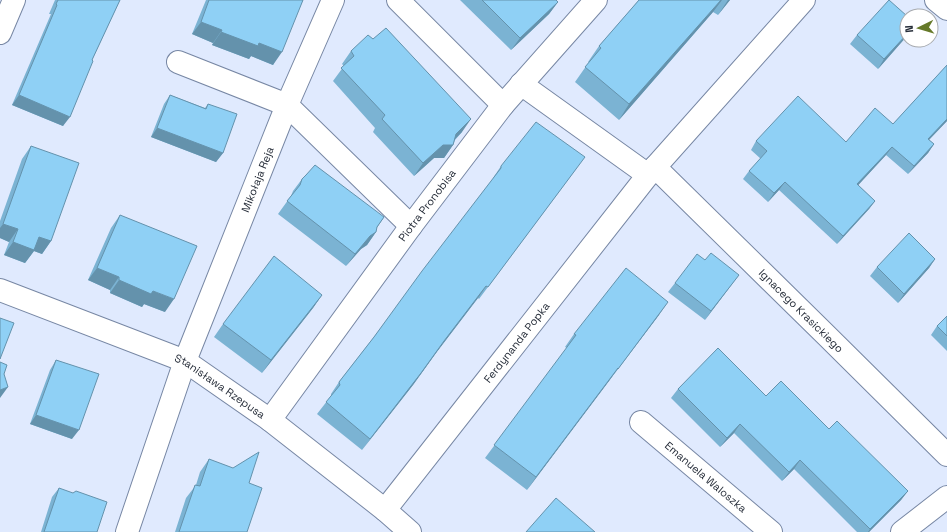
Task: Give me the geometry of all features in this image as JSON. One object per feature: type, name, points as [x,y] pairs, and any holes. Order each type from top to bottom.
[{"type":"street","points":[[0,33],[14,0]]},
{"type":"street","name":"Mikołaja Reja","points":[[127,532],[184,361],[287,105],[333,0]]},
{"type":"street","points":[[398,0],[503,105]]},
{"type":"street","name":"Piotra Pronobisa","points":[[270,420],[411,226],[503,105],[596,0]]},
{"type":"street","name":"Ferdynanda Popka","points":[[394,523],[651,171],[804,0]]},
{"type":"street","points":[[936,0],[947,9]]},
{"type":"street","points":[[178,62],[287,105],[411,226]]},
{"type":"street","name":"Ignacego Krasickiego","points":[[521,84],[651,171],[826,334],[947,455]]},
{"type":"street","name":"Stanisława Rzepusa","points":[[0,290],[184,361],[270,420],[394,523]]},
{"type":"street","name":"Emanuela Waloszka","points":[[641,422],[771,532]]},
{"type":"street","points":[[902,532],[947,497]]},
{"type":"building","points":[[58,0],[120,0],[92,60],[93,61],[70,117],[19,95]]},
{"type":"building","points":[[209,0],[303,0],[282,52],[259,43],[258,46],[221,32],[222,30],[201,22]]},
{"type":"building","points":[[482,0],[556,0],[558,2],[520,38]]},
{"type":"building","points":[[639,0],[721,0],[629,104],[585,67],[601,48],[599,46]]},
{"type":"building","points":[[889,0],[899,9],[899,43],[884,59],[857,35]]},
{"type":"building","points":[[386,28],[471,119],[456,134],[453,145],[443,145],[423,163],[382,119],[385,115],[341,68],[354,56],[351,51],[368,35],[373,39]]},
{"type":"building","points":[[947,65],[947,119],[928,139],[934,144],[914,166],[892,147],[857,184],[875,201],[843,236],[785,182],[774,193],[749,171],[767,151],[756,141],[798,96],[846,142],[875,108],[893,124]]},
{"type":"building","points":[[170,95],[206,109],[208,104],[237,114],[223,153],[157,128]]},
{"type":"building","points":[[536,122],[585,157],[488,287],[486,286],[370,439],[326,402],[340,385],[339,382],[422,271]]},
{"type":"building","points":[[31,146],[79,163],[51,241],[39,237],[34,250],[13,242],[18,229],[3,224]]},
{"type":"building","points":[[315,165],[384,217],[377,227],[376,232],[370,236],[355,254],[287,201],[300,185],[302,179]]},
{"type":"building","points":[[120,215],[197,246],[174,299],[153,291],[151,294],[119,280],[119,277],[97,268]]},
{"type":"building","points":[[909,233],[935,259],[904,294],[877,267]]},
{"type":"building","points":[[711,253],[739,275],[711,311],[675,283],[697,254],[705,260]]},
{"type":"building","points":[[274,256],[322,295],[271,360],[223,324]]},
{"type":"building","points":[[626,268],[668,302],[536,477],[494,445],[576,335],[574,334]]},
{"type":"building","points":[[947,316],[947,336],[937,326]]},
{"type":"building","points":[[0,318],[14,323],[0,359]]},
{"type":"building","points":[[718,348],[766,396],[781,381],[829,429],[837,421],[908,491],[870,529],[800,460],[789,472],[740,424],[727,438],[678,389]]},
{"type":"building","points":[[56,360],[99,374],[79,430],[36,415]]},
{"type":"building","points":[[0,362],[7,365],[4,374],[8,387],[0,390]]},
{"type":"building","points":[[259,452],[249,483],[262,488],[247,532],[179,532],[195,485],[200,486],[209,459],[233,468]]},
{"type":"building","points":[[59,488],[73,493],[76,491],[107,502],[97,532],[44,532]]},
{"type":"building","points":[[556,498],[595,532],[526,532]]}]
